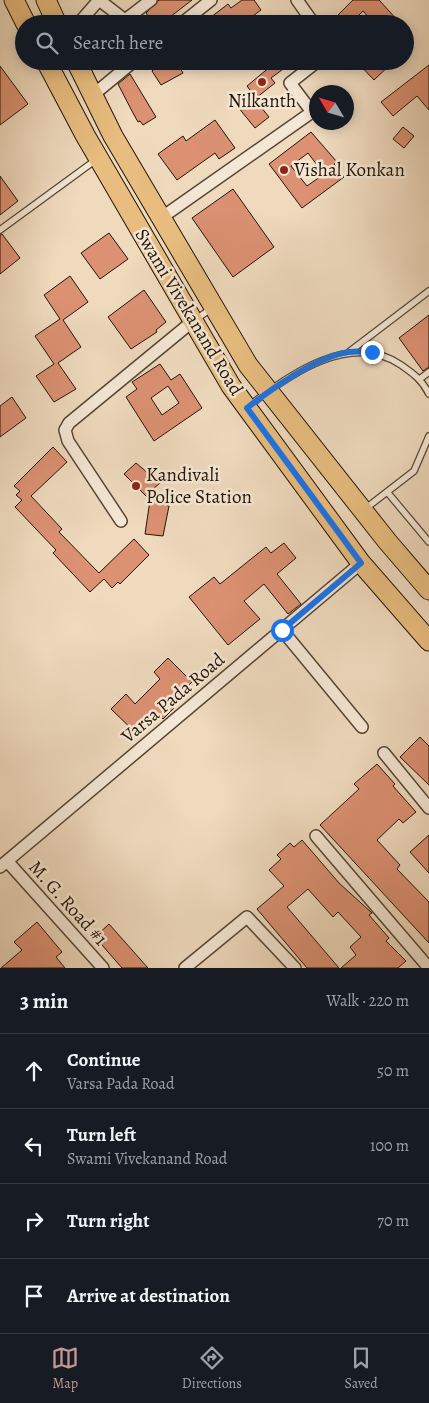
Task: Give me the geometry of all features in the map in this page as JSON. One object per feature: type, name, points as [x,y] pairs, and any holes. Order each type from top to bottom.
[{"type":"main road","points":[[14,0],[22,15]]},
{"type":"main road","points":[[46,0],[54,15]]},
{"type":"main road","name":"Swami Vivekanand Road","points":[[51,70],[99,158],[231,386],[361,563],[429,641]]},
{"type":"main road","name":"Swami Vivekanand Road","points":[[80,70],[113,136],[248,365],[363,511],[429,590]]},
{"type":"street","points":[[86,15],[99,0],[118,15]]},
{"type":"street","points":[[131,15],[151,0]]},
{"type":"street","points":[[192,15],[211,0]]},
{"type":"street","points":[[297,0],[308,15]]},
{"type":"street","points":[[93,95],[123,70]]},
{"type":"street","points":[[161,218],[312,112],[290,83],[307,70]]},
{"type":"street","points":[[121,521],[68,442],[65,430],[69,423],[193,321]]},
{"type":"street","name":"Varsa Pada Road","points":[[3,864],[361,563]]},
{"type":"street","points":[[282,630],[362,727]]},
{"type":"street","points":[[384,753],[429,808]]},
{"type":"street","points":[[316,836],[429,968]]},
{"type":"street","name":"M. G. Road #1","points":[[3,864],[103,968]]},
{"type":"street","points":[[185,968],[247,917],[294,968]]},
{"type":"lane","points":[[0,230],[99,158]]},
{"type":"lane","points":[[349,352],[429,291]]},
{"type":"lane","points":[[193,321],[213,306]]},
{"type":"lane","points":[[247,408],[268,391],[327,358],[349,352],[372,352],[392,359],[421,378],[429,394]]},
{"type":"lane","points":[[421,378],[429,372]]},
{"type":"lane","points":[[363,511],[414,471],[429,436]]},
{"type":"lane","points":[[388,493],[429,542]]},
{"type":"building","points":[[159,0],[192,0],[173,15],[147,15],[146,13]]},
{"type":"building","points":[[242,0],[254,0],[261,10],[254,15],[214,15],[228,4],[231,8]]},
{"type":"building","points":[[353,0],[379,0],[393,15],[367,15],[363,11],[359,15],[338,15]]},
{"type":"building","points":[[429,65],[429,110],[417,96],[393,116],[381,102]]},
{"type":"building","points":[[0,66],[28,104],[0,125]]},
{"type":"building","points":[[181,70],[183,73],[161,85],[152,71]]},
{"type":"building","points":[[266,70],[282,70],[271,78],[275,83],[256,98],[247,86]]},
{"type":"building","points":[[365,70],[385,70],[374,80]]},
{"type":"building","points":[[130,74],[156,117],[143,125],[140,121],[138,122],[118,84]]},
{"type":"building","points":[[252,96],[269,117],[255,128],[238,107]]},
{"type":"building","points":[[215,120],[235,148],[219,159],[215,153],[177,180],[158,154],[183,136],[186,141]]},
{"type":"building","points":[[403,127],[414,136],[404,148],[393,139]]},
{"type":"building","name":"Vishal Konkan","points":[[311,132],[337,162],[334,164],[344,177],[302,208],[269,164]],"holes":[[[308,153],[324,174],[307,186],[291,166]]]},
{"type":"building","points":[[0,176],[18,201],[0,215]]},
{"type":"building","points":[[233,189],[274,247],[233,277],[192,218]]},
{"type":"building","points":[[109,233],[128,259],[100,279],[81,253]]},
{"type":"building","points":[[2,234],[20,258],[0,274],[0,235]]},
{"type":"building","points":[[70,276],[88,302],[63,320],[81,347],[58,363],[76,389],[54,402],[36,376],[54,364],[35,336],[60,319],[44,295]]},
{"type":"building","points":[[144,290],[166,322],[156,330],[157,332],[131,349],[108,317]]},
{"type":"building","points":[[429,315],[429,367],[423,371],[399,338]]},
{"type":"building","points":[[160,364],[171,380],[180,374],[202,408],[154,441],[126,397],[137,389],[132,382]],"holes":[[[168,386],[179,403],[162,415],[151,398]]]},
{"type":"building","points":[[12,397],[26,418],[0,437],[0,406]]},
{"type":"building","points":[[53,447],[67,462],[31,496],[62,529],[59,532],[99,573],[134,539],[149,555],[120,584],[118,582],[112,588],[104,579],[90,592],[53,553],[56,550],[15,507],[22,500],[16,495],[20,491],[14,486]]},
{"type":"building","points":[[136,463],[160,483],[153,489],[158,502],[169,506],[163,536],[145,534],[150,500],[124,474]]},
{"type":"building","points":[[284,543],[296,558],[277,574],[301,604],[288,614],[264,584],[244,601],[260,619],[228,645],[189,597],[214,577],[220,584],[266,547],[271,553]]},
{"type":"building","points":[[168,658],[192,682],[170,704],[174,708],[163,719],[159,715],[138,735],[111,709],[126,694],[135,704],[160,679],[154,672]]},
{"type":"building","points":[[420,737],[429,746],[429,785],[400,757]]},
{"type":"building","points":[[377,764],[416,812],[403,823],[399,819],[377,840],[400,865],[397,869],[429,902],[429,943],[320,825],[359,789],[354,784]]},
{"type":"building","points":[[429,835],[429,873],[410,852]]},
{"type":"building","points":[[302,840],[339,883],[372,913],[369,915],[389,938],[386,941],[406,961],[398,968],[341,968],[356,955],[350,947],[361,937],[338,912],[333,917],[308,889],[287,907],[339,968],[307,968],[257,909],[284,886],[269,870],[281,859],[277,855],[290,843],[294,847]]},
{"type":"building","points":[[37,922],[62,952],[56,957],[65,968],[1,968],[22,950],[14,942]]},
{"type":"building","points":[[109,924],[148,968],[122,968],[95,937]]},
{"type":"place","name":"Nilkanth","points":[[262,82]]},
{"type":"place","name":"Vishal Konkan","points":[[284,170]]},
{"type":"place","name":"Kandivali Police Station","points":[[136,486]]},
{"type":"route","points":[[282,630],[361,563],[247,408],[268,391],[327,358],[349,352],[372,352]]}]
